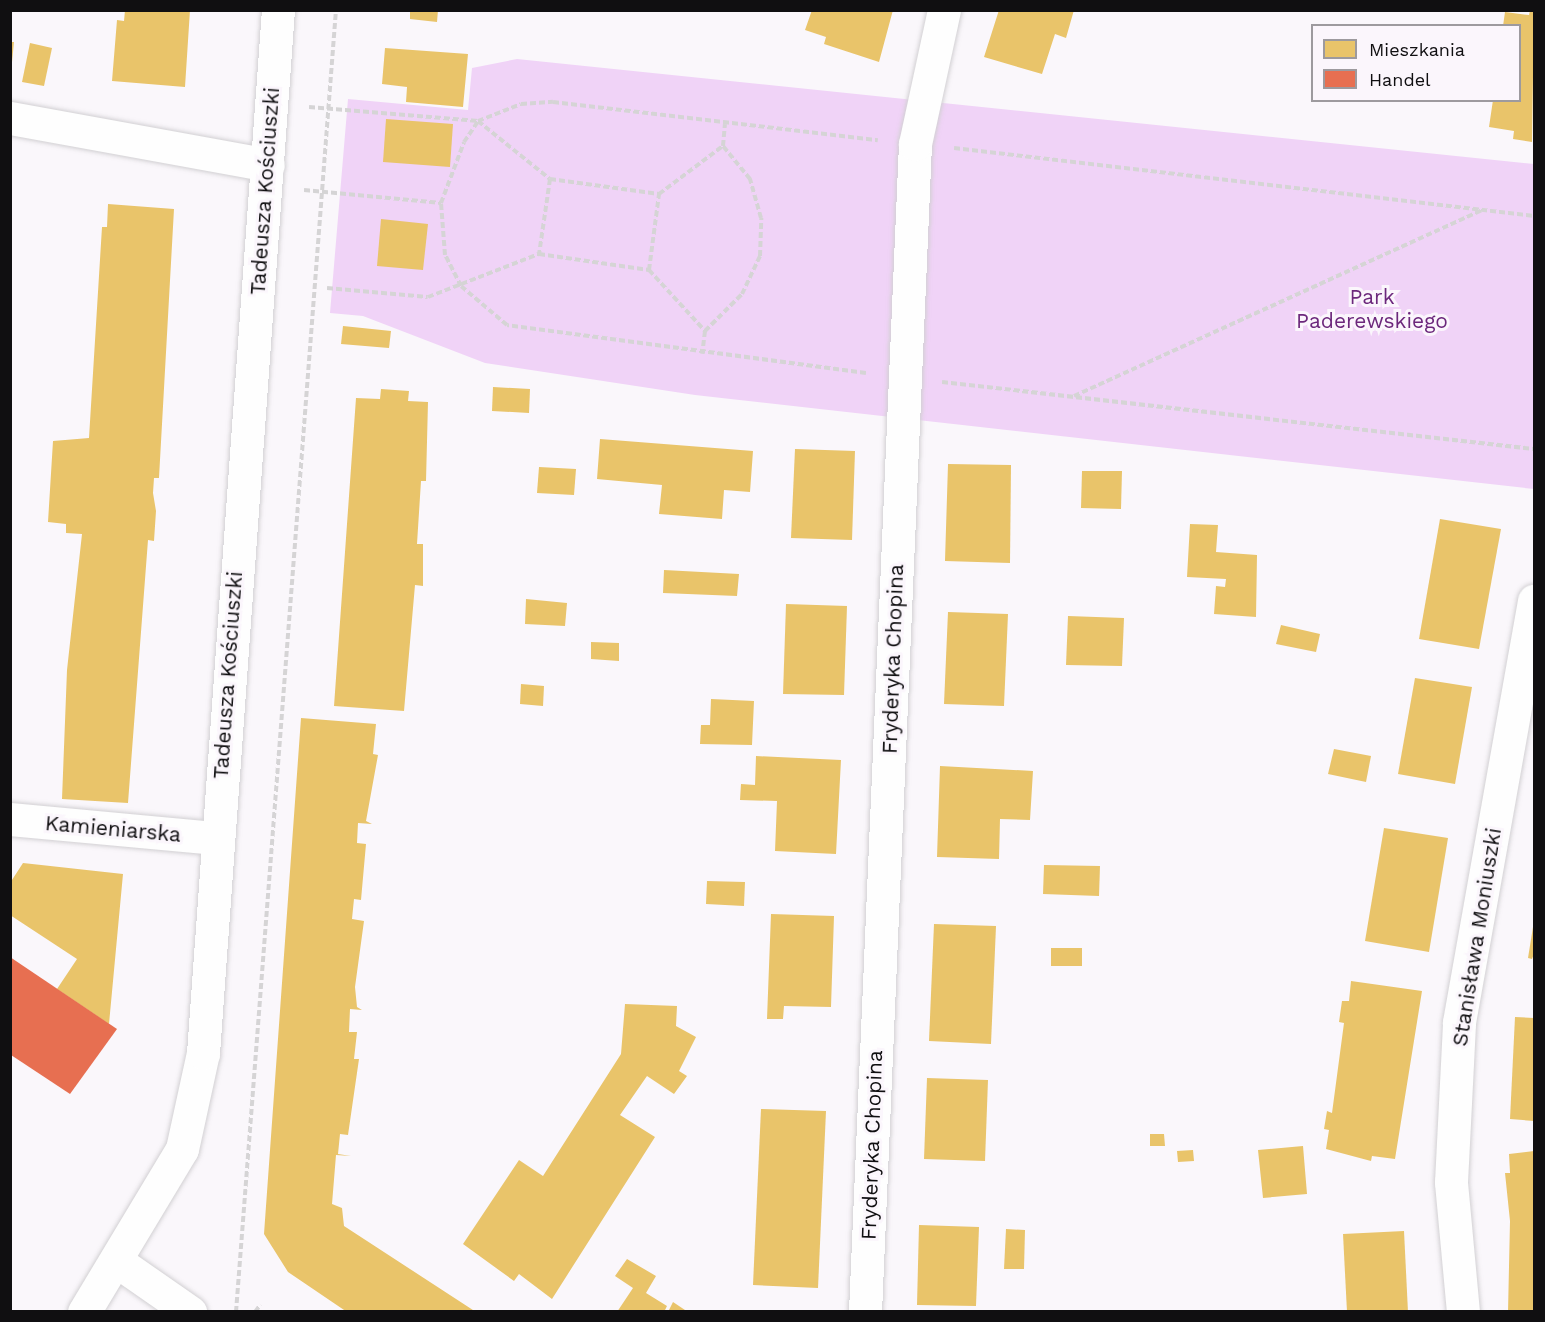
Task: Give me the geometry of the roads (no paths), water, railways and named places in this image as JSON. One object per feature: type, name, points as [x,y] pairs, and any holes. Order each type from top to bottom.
[{"type":"street","name":"Tadeusza Kościuszki","points":[[84,1311],[118,1262],[182,1149],[193,1109],[207,1021],[216,838],[268,176],[278,10]]},
{"type":"street","name":"Fryderyka Chopina","points":[[865,1311],[915,144],[944,10]]},
{"type":"street","points":[[10,118],[268,176]]},
{"type":"street","name":"Stanisława Moniuszki","points":[[1463,1311],[1451,1182],[1459,1022],[1534,601]]},
{"type":"street","name":"Kamieniarska","points":[[10,819],[216,838]]},
{"type":"street","points":[[118,1262],[190,1311]]},
{"type":"park label","name":"Park Paderewskiego","points":[[1372,309]]}]
